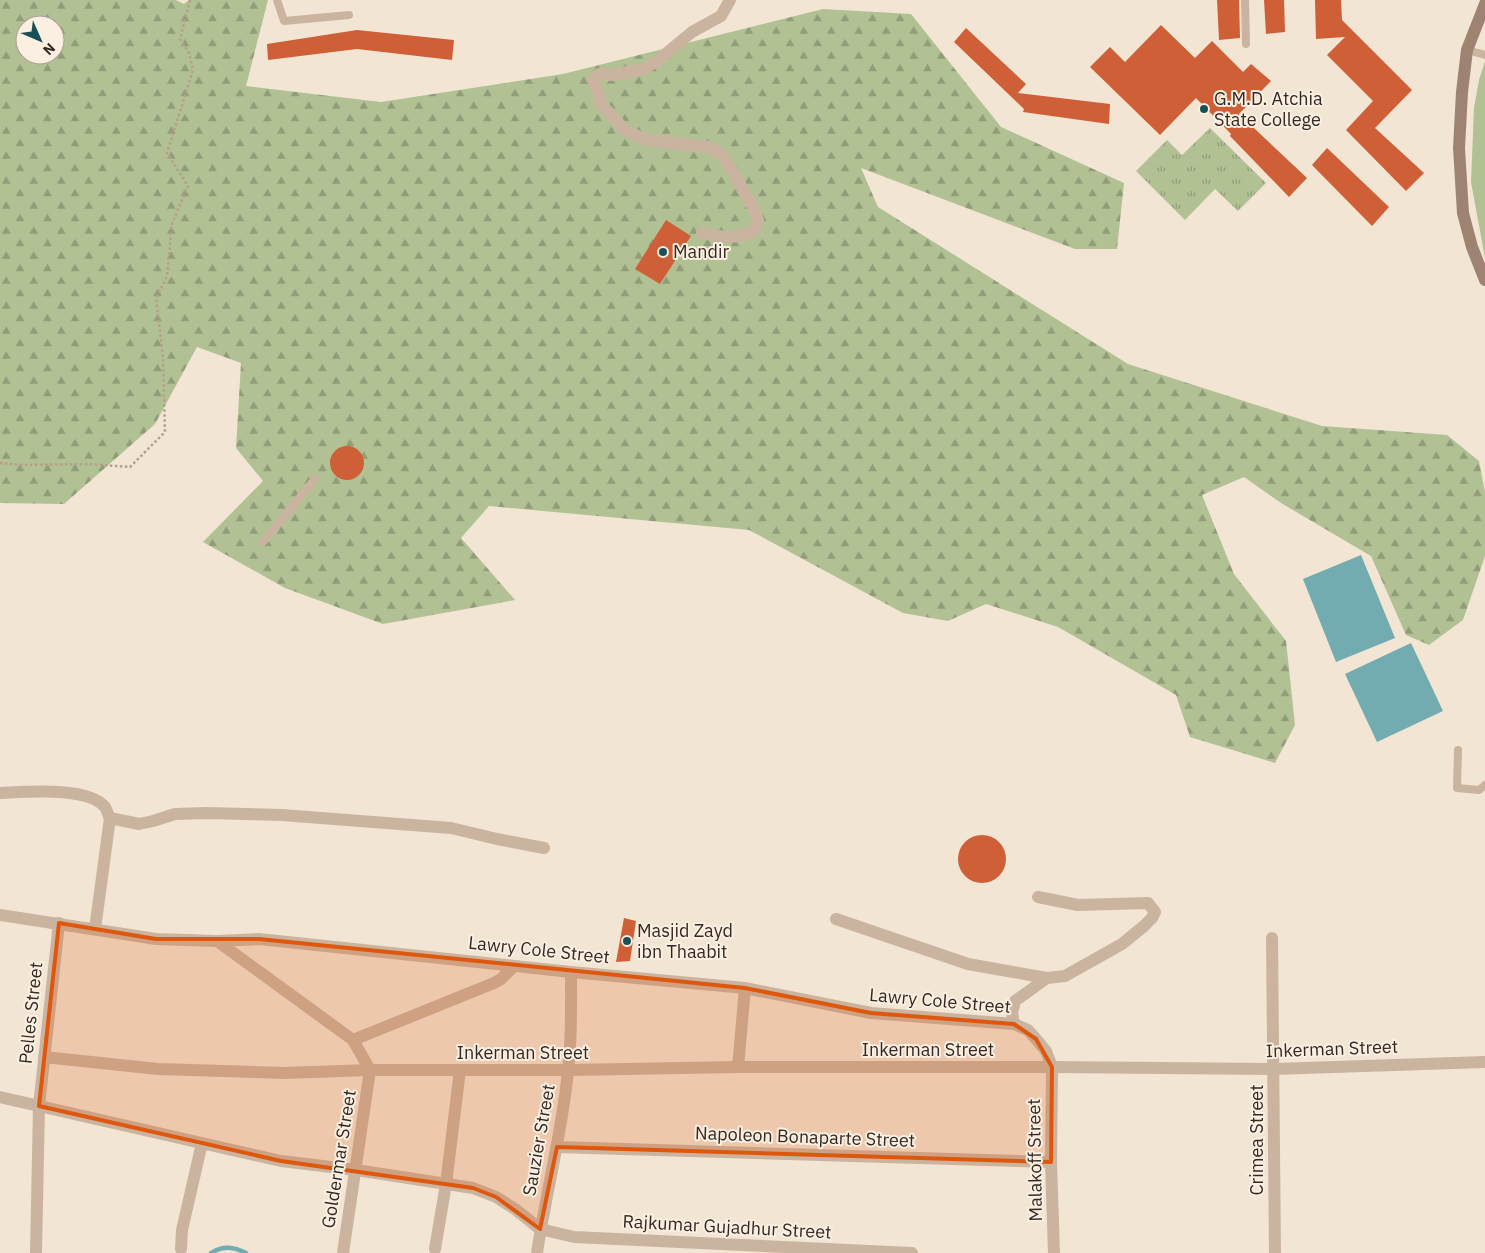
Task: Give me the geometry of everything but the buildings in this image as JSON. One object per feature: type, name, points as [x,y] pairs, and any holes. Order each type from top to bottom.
[{"type":"main road","points":[[1485,4],[1467,50],[1460,110],[1459,148],[1463,214],[1472,248],[1485,280]]},
{"type":"street","points":[[702,233],[724,238],[746,235],[755,230],[758,220],[753,207],[726,160],[717,151],[708,147],[647,140],[626,131],[602,105],[592,79],[599,74],[613,75],[644,69],[658,61],[692,32],[722,16],[730,0]]},
{"type":"street","points":[[0,793],[69,792],[94,799],[105,808],[110,818],[95,929]]},
{"type":"street","points":[[110,818],[139,824],[175,814],[282,815],[451,828],[544,848]]},
{"type":"street","points":[[836,919],[968,964],[1048,978],[1065,976],[1122,944],[1144,926],[1155,912],[1148,903],[1078,905],[1038,896]]},
{"type":"street","name":"Lawry Cole Street","points":[[0,915],[156,939],[217,941],[259,938],[572,972],[745,988],[871,1013],[1014,1024],[1028,1030],[1036,1039],[1046,1051],[1052,1067]]},
{"type":"street","name":"Pelles Street","points":[[36,1253],[39,1106],[59,923]]},
{"type":"street","name":"Crimea Street","points":[[1272,938],[1275,1253]]},
{"type":"street","points":[[217,941],[353,1040],[370,1070]]},
{"type":"street","points":[[353,1040],[494,983],[514,966]]},
{"type":"street","name":"Sauzier Street","points":[[537,1253],[569,1070],[572,972]]},
{"type":"street","points":[[1014,1024],[1012,1013],[1015,1001],[1048,978]]},
{"type":"street","points":[[738,1067],[745,988]]},
{"type":"street","name":"Inkerman Street","points":[[44,1057],[158,1069],[284,1073],[370,1070],[569,1070],[738,1067],[1274,1069],[1485,1062]]},
{"type":"street","name":"Malakoff Street","points":[[1052,1067],[1051,1162],[1054,1253]]},
{"type":"street","name":"Goldermar Street","points":[[343,1253],[370,1070]]},
{"type":"street","points":[[435,1250],[446,1184],[460,1070]]},
{"type":"street","points":[[0,1097],[281,1161],[356,1170],[473,1188],[496,1197],[540,1229]]},
{"type":"street","points":[[181,1249],[182,1230],[202,1143]]},
{"type":"street","name":"Napoleon Bonaparte Street","points":[[557,1147],[1051,1162]]},
{"type":"street","name":"Rajkumar Gujadhur Street","points":[[540,1229],[574,1237],[739,1249],[912,1253]]},
{"type":"lane","points":[[276,0],[284,21],[349,15]]},
{"type":"lane","points":[[1245,0],[1246,44]]},
{"type":"lane","points":[[1467,50],[1485,55]]},
{"type":"lane","points":[[263,542],[315,479]]},
{"type":"lane","points":[[1458,750],[1457,788],[1479,790],[1485,785]]},
{"type":"path","points":[[0,463],[23,465],[89,464],[130,467],[165,432],[163,357],[156,299],[167,276],[172,224],[188,186],[167,153],[193,70],[189,53],[180,39],[190,0]]},
{"type":"highlighted area","points":[[59,923],[156,939],[259,939],[745,988],[871,1013],[1014,1024],[1036,1039],[1052,1067],[1051,1162],[557,1147],[540,1229],[496,1197],[473,1188],[281,1161],[39,1106]]},
{"type":"green space","points":[[0,0],[176,0],[184,4],[189,0],[268,0],[246,86],[381,102],[563,74],[823,9],[911,14],[1001,127],[1124,183],[1117,249],[1075,249],[861,168],[878,207],[1128,364],[1322,426],[1447,435],[1479,461],[1485,492],[1485,556],[1463,620],[1429,645],[1406,635],[1371,556],[1281,503],[1244,477],[1202,495],[1234,574],[1286,641],[1295,725],[1275,763],[1190,737],[1176,695],[1058,627],[986,604],[948,621],[903,613],[749,530],[489,506],[461,538],[515,600],[383,624],[285,588],[203,542],[263,481],[236,448],[241,363],[197,347],[155,424],[64,504],[0,503]]},
{"type":"green space","points":[[1485,61],[1485,258],[1471,182],[1474,108],[1479,80]]},
{"type":"green space","points":[[1210,128],[1266,183],[1238,211],[1215,189],[1185,220],[1136,171],[1167,140],[1182,155]]},
{"type":"water","points":[[1361,555],[1395,638],[1336,662],[1303,579]]},
{"type":"water","points":[[1411,643],[1443,711],[1377,742],[1345,674]]},
{"type":"waterway","points":[[211,1253],[215,1250],[228,1248],[246,1253]]},
{"type":"place","name":"G.M.D. Atchia State College","points":[[1204,109]]},
{"type":"place","name":"Mandir","points":[[663,252]]},
{"type":"place","name":"Masjid Zayd ibn Thaabit","points":[[627,941]]}]
